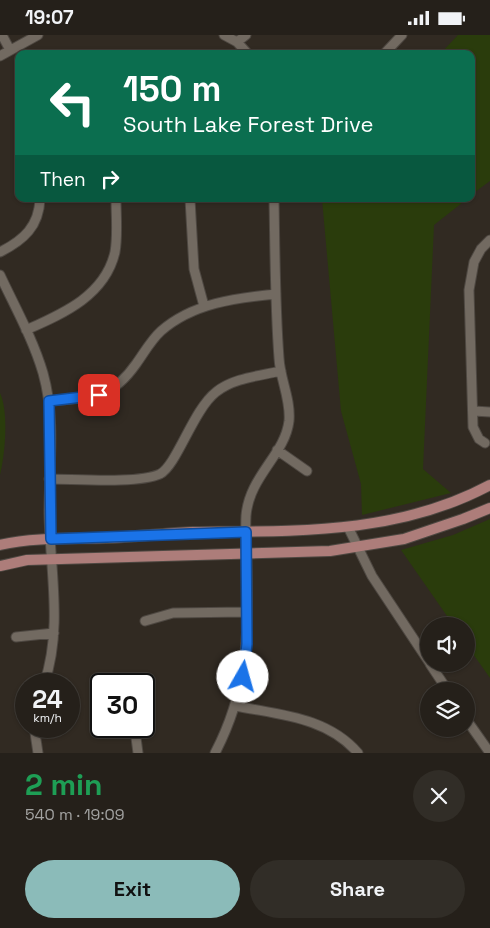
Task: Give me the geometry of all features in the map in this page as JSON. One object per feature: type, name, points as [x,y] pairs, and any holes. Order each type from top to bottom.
[{"type":"main road","points":[[0,545],[51,539],[348,527],[416,515],[490,485]]},
{"type":"main road","points":[[0,566],[27,560],[330,551],[420,535],[490,507]]},
{"type":"street","points":[[2,35],[10,50]]},
{"type":"street","points":[[0,56],[38,35]]},
{"type":"street","points":[[224,35],[237,42],[244,50]]},
{"type":"street","points":[[237,42],[246,35]]},
{"type":"street","points":[[388,50],[402,35]]},
{"type":"street","points":[[0,252],[20,241],[29,233],[37,221],[40,202]]},
{"type":"street","points":[[26,330],[73,308],[86,298],[105,275],[115,253],[116,202]]},
{"type":"street","points":[[190,202],[194,269],[196,284],[204,307]]},
{"type":"street","points":[[214,753],[236,707],[244,667],[247,508],[252,491],[277,450],[288,422],[288,400],[281,371],[276,328],[274,202]]},
{"type":"street","points":[[485,443],[475,434],[469,290],[474,262],[481,249],[490,239]]},
{"type":"street","points":[[0,275],[40,363],[49,401],[54,633],[47,673]]},
{"type":"street","points":[[49,401],[83,398],[111,391],[125,379],[161,331],[204,307],[243,297],[276,294]]},
{"type":"street","points":[[50,479],[135,478],[159,474],[169,466],[188,429],[204,404],[215,392],[234,382],[281,371]]},
{"type":"street","points":[[474,411],[490,411]]},
{"type":"street","points":[[277,450],[307,471]]},
{"type":"street","points":[[348,527],[372,577],[420,649]]},
{"type":"street","points":[[145,621],[173,613],[246,612]]},
{"type":"street","points":[[16,637],[54,633]]},
{"type":"street","points":[[236,707],[324,726],[339,734],[358,753]]},
{"type":"street","points":[[475,732],[490,753]]},
{"type":"street","points":[[36,738],[38,753]]},
{"type":"street","points":[[136,738],[138,753]]},
{"type":"green space","points":[[458,35],[490,35],[490,181],[475,192],[475,50],[444,50]]},
{"type":"green space","points":[[322,202],[463,202],[434,225],[423,469],[451,493],[362,515],[361,484],[341,411]]},
{"type":"green space","points":[[0,393],[4,411],[5,445],[0,475]]},
{"type":"green space","points":[[490,519],[490,678],[475,657],[475,617],[448,617],[401,550],[453,535]]},
{"type":"route","points":[[99,395],[49,401],[51,429],[49,514],[51,539],[246,532],[247,644],[243,677]]}]
